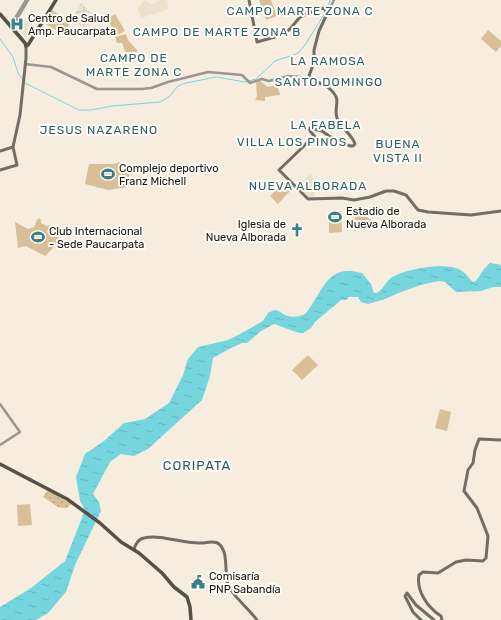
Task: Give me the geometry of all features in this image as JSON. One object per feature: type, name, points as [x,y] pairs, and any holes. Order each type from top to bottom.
[{"type":"main road","points":[[0,170],[17,165],[13,147],[18,127],[27,45],[55,0]]},
{"type":"main road","points":[[249,0],[257,42],[282,35],[290,29],[300,17],[326,11]]},
{"type":"main road","points":[[326,11],[314,50],[314,62],[309,74],[312,79],[327,86],[338,100],[336,114],[338,120],[353,139],[355,144],[350,146],[322,131],[310,128],[310,131],[316,138],[307,144],[280,170],[308,199],[357,199],[370,197],[386,191],[394,191],[406,195],[418,210],[428,212],[471,215],[501,211]]},
{"type":"main road","points":[[0,14],[27,45]]},
{"type":"main road","points":[[0,151],[13,147]]},
{"type":"main road","points":[[442,620],[441,616],[426,603],[419,581],[420,574],[423,572],[438,573],[458,562],[467,560],[483,561],[487,556],[489,541],[488,536],[477,508],[464,491],[468,470],[473,463],[475,450],[479,439],[501,440]]},
{"type":"main road","points":[[0,464],[62,496],[100,523],[121,542],[134,549],[155,566],[174,587],[187,598],[190,606],[191,620]]},
{"type":"main road","points":[[134,549],[138,541],[145,538],[172,538],[199,543],[218,543],[222,547],[224,554],[228,585],[257,620]]},
{"type":"main road","points":[[421,620],[413,612],[405,596],[407,593],[416,605],[434,620]]},
{"type":"street","points":[[11,26],[14,24],[27,0]]},
{"type":"street","points":[[326,11],[334,0]]},
{"type":"street","points":[[25,64],[51,67],[97,89],[151,88],[208,72],[242,75],[247,82],[252,83],[262,79],[269,81],[288,76],[300,77],[327,86]]},
{"type":"street","points":[[0,404],[20,432],[0,445]]},
{"type":"shaded area","points":[[144,0],[152,4],[161,0],[167,0],[169,9],[141,18],[138,8]]},
{"type":"shaded area","points":[[259,0],[271,0],[277,16],[266,20]]},
{"type":"shaded area","points":[[81,3],[101,21],[82,27],[71,21]]},
{"type":"shaded area","points":[[52,10],[71,22],[63,34],[44,23]]},
{"type":"shaded area","points":[[115,14],[125,31],[117,35],[107,19]]},
{"type":"shaded area","points":[[23,19],[35,27],[27,39],[17,28]]},
{"type":"shaded area","points":[[488,30],[501,41],[501,46],[496,52],[481,39]]},
{"type":"shaded area","points":[[126,34],[128,40],[137,52],[126,54],[122,43],[117,43],[115,37]]},
{"type":"shaded area","points":[[260,81],[268,87],[277,85],[280,95],[265,97],[265,101],[255,100],[257,96],[256,83]]},
{"type":"shaded area","name":"Complejo deportivo Franz Michell","points":[[119,162],[131,171],[128,178],[129,187],[108,190],[85,184],[89,164],[114,164]]},
{"type":"shaded area","points":[[310,174],[313,178],[315,198],[308,198],[297,187]]},
{"type":"shaded area","points":[[283,183],[291,190],[278,204],[270,196]]},
{"type":"shaded area","name":"Estadio de Nueva Alborada","points":[[341,211],[342,232],[329,233],[329,212]]},
{"type":"shaded area","points":[[355,211],[374,221],[374,225],[354,231]]},
{"type":"shaded area","name":"Club Internacional - Sede Paucarpata","points":[[39,218],[41,223],[47,226],[49,225],[61,240],[45,256],[26,246],[18,248],[15,222],[28,229],[34,227]]},
{"type":"shaded area","points":[[308,355],[318,365],[302,380],[292,370]]},
{"type":"shaded area","points":[[440,409],[451,412],[447,431],[435,428]]},
{"type":"shaded area","points":[[48,490],[71,504],[67,508],[58,507],[43,497]]},
{"type":"shaded area","points":[[30,504],[32,525],[18,526],[17,505]]},
{"type":"water","points":[[490,263],[501,265],[501,287],[493,287],[481,291],[456,292],[445,282],[439,281],[424,284],[368,304],[361,302],[358,297],[349,297],[346,300],[341,300],[315,322],[311,328],[303,333],[274,324],[261,331],[247,343],[242,343],[213,358],[210,376],[202,400],[148,449],[134,456],[121,454],[110,462],[93,494],[99,502],[101,511],[75,565],[66,592],[48,613],[36,620],[0,620],[0,607],[31,588],[65,561],[85,510],[80,501],[76,477],[85,454],[104,441],[124,423],[145,419],[169,403],[183,375],[188,359],[198,347],[228,340],[263,321],[268,313],[274,310],[288,316],[297,317],[303,315],[306,313],[324,285],[335,274],[351,271],[362,273],[371,284],[374,293],[376,293],[391,278],[406,272],[426,267],[437,266],[455,268],[464,272],[473,282],[476,281]]},
{"type":"waterway","points":[[327,11],[330,0]]},
{"type":"waterway","points":[[25,83],[79,110],[160,102],[169,97],[178,86],[186,83],[216,77],[245,82],[256,79],[275,61],[299,52],[325,13]]},
{"type":"waterway","points":[[0,39],[13,57],[18,73],[23,80]]},
{"type":"place","name":"Centro de Salud Amp. Paucarpata","points":[[17,24]]},
{"type":"place","name":"Complejo deportivo Franz Michell","points":[[108,174]]},
{"type":"place","name":"Estadio de Nueva Alborada","points":[[335,217]]},
{"type":"place","name":"Iglesia de Nueva Alborada","points":[[297,230]]},
{"type":"place","name":"Club Internacional - Sede Paucarpata","points":[[38,237]]},
{"type":"place","name":"Comisaría PNP Sabandía","points":[[198,582]]},
{"type":"district","name":"CAMPO MARTE ZONA C","points":[[300,11]]},
{"type":"district","name":"CAMPO DE MARTE ZONA B","points":[[217,32]]},
{"type":"district","name":"LA RAMOSA","points":[[328,61]]},
{"type":"district","name":"CAMPO DE MARTE ZONA C","points":[[134,65]]},
{"type":"district","name":"SANTO DOMINGO","points":[[329,82]]},
{"type":"district","name":"LA FABELA","points":[[326,125]]},
{"type":"district","name":"JESUS NAZARENO","points":[[99,130]]},
{"type":"district","name":"VILLA LOS PINOS","points":[[292,142]]},
{"type":"district","name":"BUENA VISTA II","points":[[398,151]]},
{"type":"district","name":"NUEVA ALBORADA","points":[[308,186]]},
{"type":"district","name":"CORIPATA","points":[[197,465]]}]
